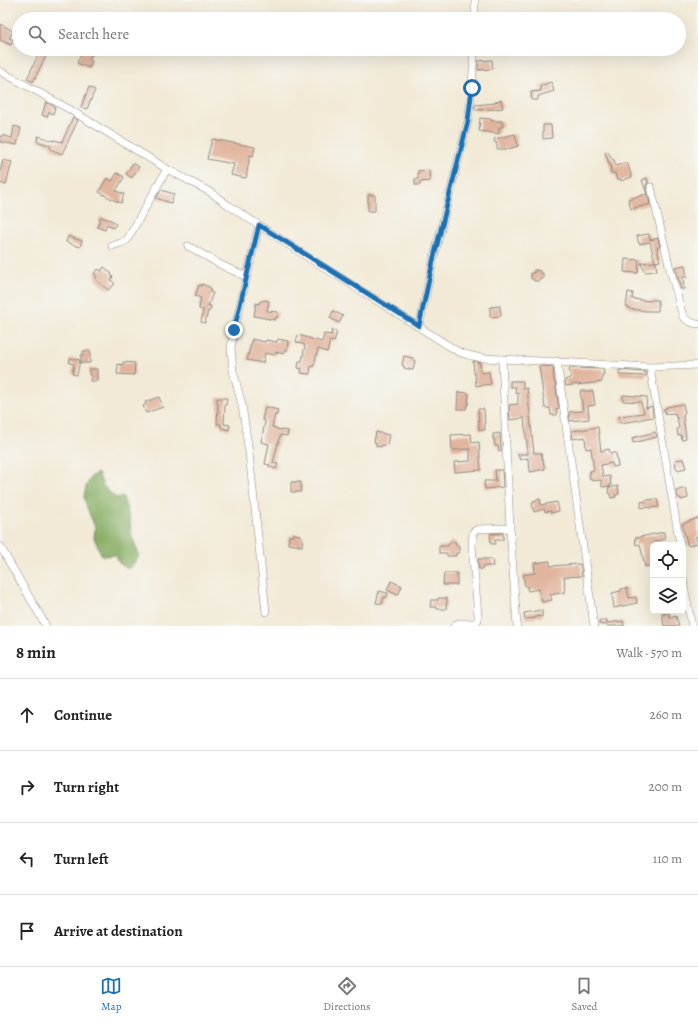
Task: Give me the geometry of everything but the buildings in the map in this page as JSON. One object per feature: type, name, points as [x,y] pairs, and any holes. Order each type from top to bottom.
[{"type":"street","points":[[475,0],[475,12]]},
{"type":"street","points":[[419,326],[433,261],[468,121],[474,56]]},
{"type":"street","points":[[0,71],[69,109],[167,169],[210,192],[259,225],[457,351],[473,357],[502,359],[650,367],[698,365]]},
{"type":"street","points":[[112,246],[127,240],[167,169]]},
{"type":"street","points":[[650,187],[683,317],[694,324],[698,324]]},
{"type":"street","points":[[259,225],[231,348],[233,371],[242,405],[249,453],[266,612]]},
{"type":"street","points":[[188,246],[221,265],[247,277]]},
{"type":"street","points":[[502,359],[510,528],[517,626]]},
{"type":"street","points":[[558,361],[594,626]]},
{"type":"street","points":[[650,367],[679,542]]},
{"type":"street","points":[[454,626],[458,623],[475,623],[478,620],[472,546],[473,532],[478,529],[510,528]]},
{"type":"street","points":[[0,546],[46,626]]},
{"type":"street","points":[[683,578],[692,626]]},
{"type":"green space","points":[[98,473],[103,486],[116,498],[123,497],[130,520],[131,534],[139,555],[128,569],[119,563],[116,555],[102,556],[94,538],[95,527],[84,497],[86,486],[92,476]]},
{"type":"route","points":[[234,330],[259,225],[419,326],[433,261],[468,121],[472,88]]}]
